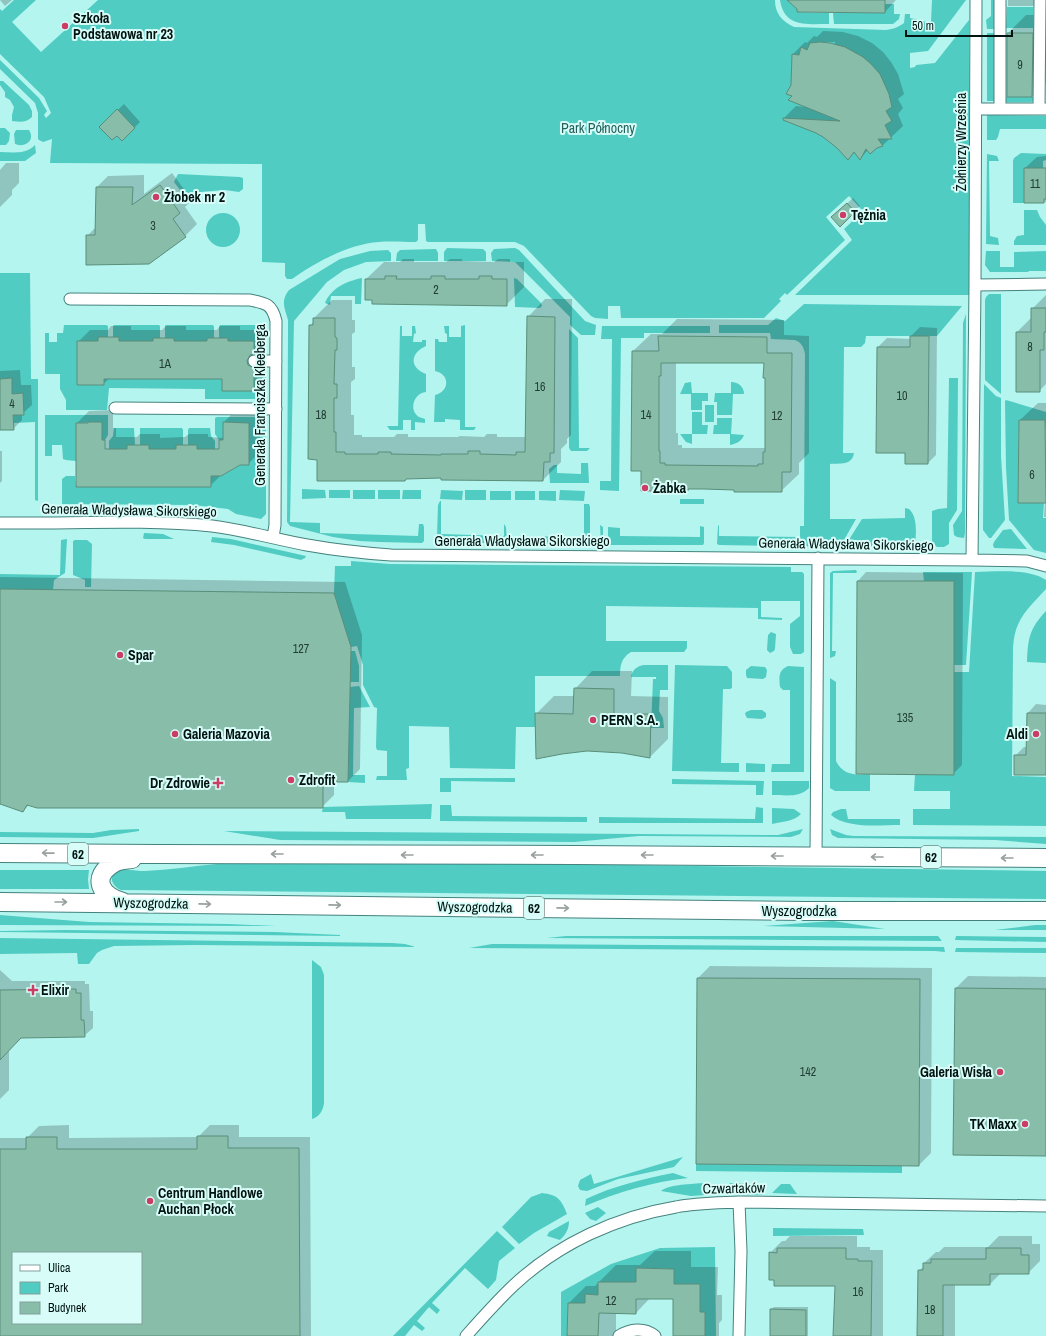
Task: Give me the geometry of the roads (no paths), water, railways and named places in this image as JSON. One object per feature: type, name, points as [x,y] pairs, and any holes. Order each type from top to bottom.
[{"type":"main road","name":"62","points":[[0,853],[1046,858]]},
{"type":"main road","points":[[125,903],[111,897],[100,886],[102,874],[114,863],[157,854]]},
{"type":"main road","name":"Wyszogrodzka","points":[[0,902],[805,911],[1046,912]]},
{"type":"street","name":"Żołnierzy Września","points":[[972,560],[976,0]]},
{"type":"street","points":[[1000,0],[1000,109]]},
{"type":"street","points":[[976,108],[1042,109],[1040,0]]},
{"type":"street","points":[[975,285],[1046,284]]},
{"type":"street","name":"Generała Franciszka Kleeberga","points":[[70,299],[250,300],[264,302],[271,308],[276,320],[275,525],[273,537]]},
{"type":"street","points":[[254,361],[276,361]]},
{"type":"street","points":[[115,408],[276,409]]},
{"type":"street","name":"Generała Władysława Sikorskiego","points":[[0,523],[182,524],[230,528],[339,551],[391,555],[972,560],[1027,561],[1046,566]]},
{"type":"street","points":[[816,856],[818,558]]},
{"type":"street","points":[[739,1202],[741,1251],[739,1336]]},
{"type":"street","name":"Czwartaków","points":[[466,1336],[495,1303],[520,1279],[549,1257],[586,1236],[627,1219],[662,1209],[698,1204],[739,1202],[1046,1206]]},
{"type":"street","points":[[619,1336],[630,1331],[637,1330],[650,1333],[655,1336]]},
{"type":"place","name":"Szkoła Podstawowa nr 23","points":[[65,26]]},
{"type":"place","name":"Żłobek nr 2","points":[[156,197]]},
{"type":"place","name":"Tężnia","points":[[843,215]]},
{"type":"place","name":"Żabka","points":[[645,488]]},
{"type":"place","name":"Spar","points":[[120,655]]},
{"type":"place","name":"PERN S.A.","points":[[593,720]]},
{"type":"place","name":"Galeria Mazovia","points":[[175,734]]},
{"type":"place","name":"Aldi","points":[[1036,734]]},
{"type":"place","name":"Zdrofit","points":[[291,780]]},
{"type":"place","name":"Dr Zdrowie","points":[[218,783]]},
{"type":"place","name":"Elixir","points":[[33,990]]},
{"type":"place","name":"Galeria Wisła","points":[[1000,1072]]},
{"type":"place","name":"TK Maxx","points":[[1025,1124]]},
{"type":"place","name":"Centrum Handlowe Auchan Płock","points":[[150,1201]]},
{"type":"park label","name":"Park Północny","points":[[598,128]]}]
